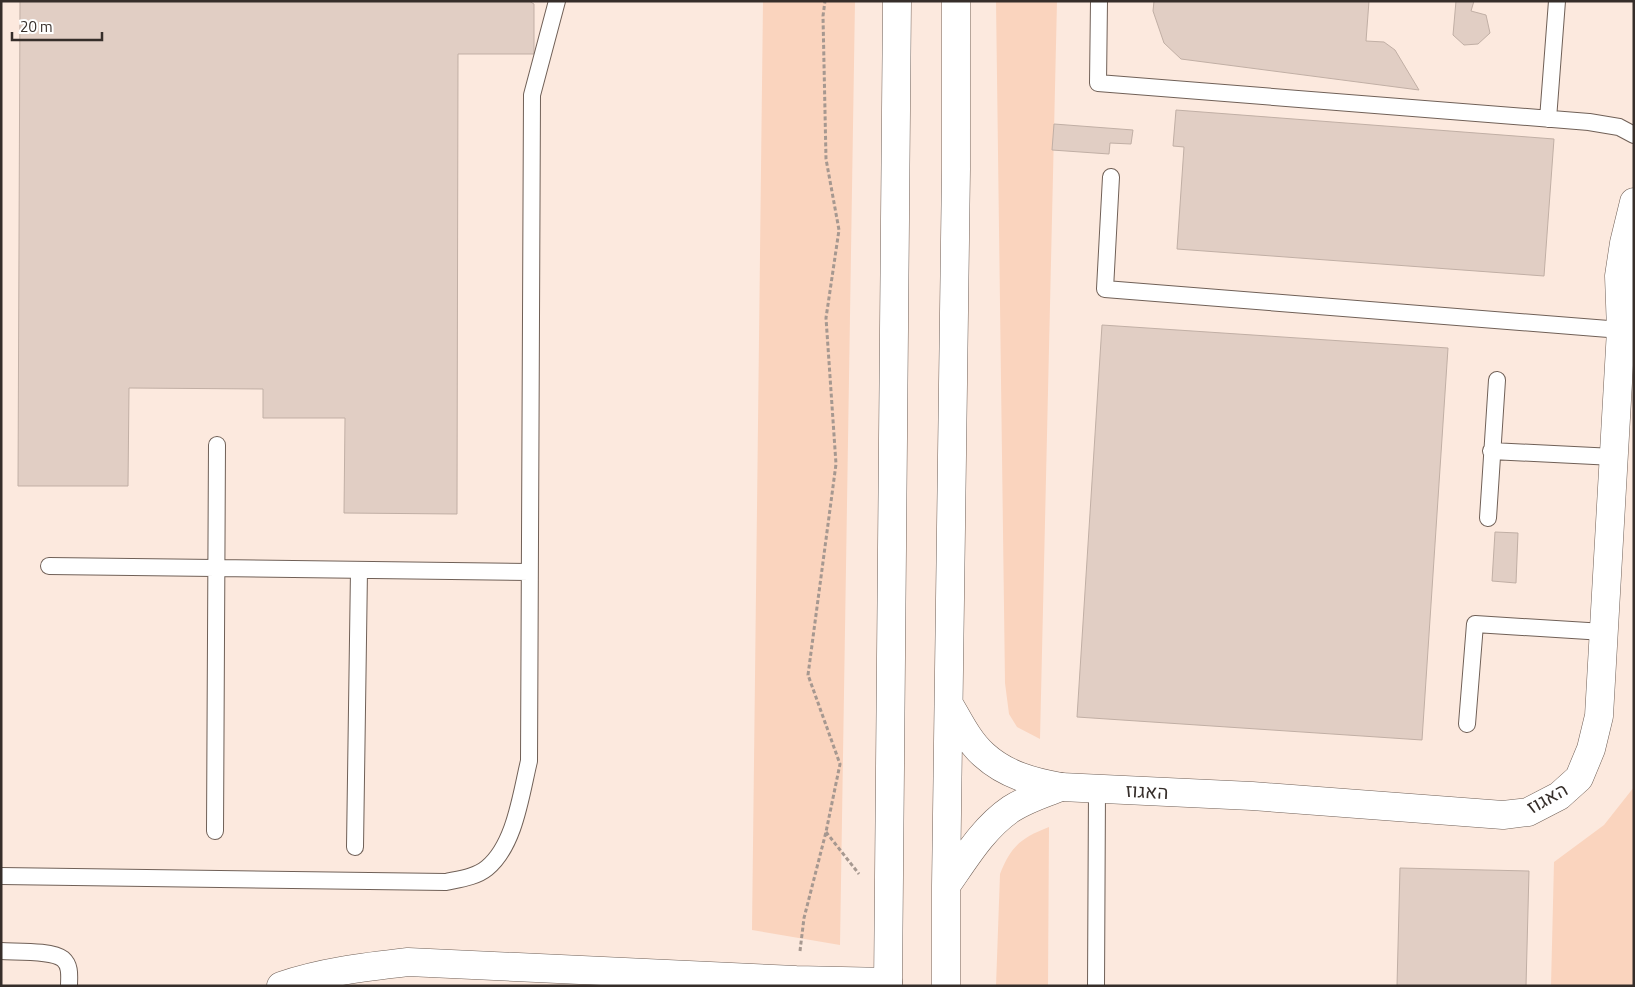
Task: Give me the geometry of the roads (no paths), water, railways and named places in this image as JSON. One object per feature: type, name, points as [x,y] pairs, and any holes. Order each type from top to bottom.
[{"type":"street","points":[[281,986],[300,979],[351,968],[408,962],[888,984],[897,1]]},
{"type":"street","points":[[946,986],[956,169],[956,1]]},
{"type":"street","name":"האגוז","points":[[949,704],[983,754],[1008,772],[1024,779],[1061,787],[1252,796],[1503,815],[1528,812],[1559,796],[1580,778],[1592,749],[1599,716],[1621,330],[1619,276],[1624,243],[1634,202]]},
{"type":"street","name":"האגוז","points":[[1621,330],[1634,286]]},
{"type":"street","points":[[946,886],[990,826],[1011,809],[1061,787]]},
{"type":"lane","points":[[1,876],[446,882],[471,877],[487,868],[505,848],[529,761],[532,95],[557,1]]},
{"type":"lane","points":[[1100,1],[1098,83],[1589,122],[1619,127],[1634,135]]},
{"type":"lane","points":[[1548,119],[1557,1]]},
{"type":"lane","points":[[1111,177],[1105,289],[1621,330]]},
{"type":"lane","points":[[1488,518],[1497,380]]},
{"type":"lane","points":[[215,830],[217,445]]},
{"type":"lane","points":[[1491,452],[1614,457]]},
{"type":"lane","points":[[49,566],[529,572]]},
{"type":"lane","points":[[355,847],[359,570]]},
{"type":"lane","points":[[1467,724],[1475,624],[1604,632]]},
{"type":"lane","points":[[1096,986],[1097,789]]},
{"type":"lane","points":[[1,951],[39,952],[64,960],[69,970],[69,986]]}]
